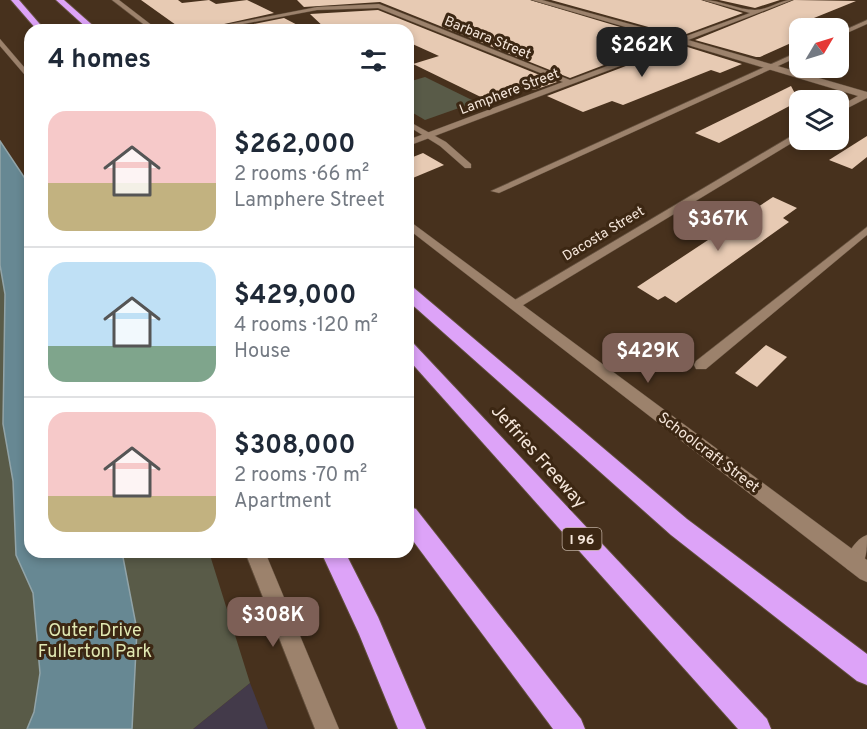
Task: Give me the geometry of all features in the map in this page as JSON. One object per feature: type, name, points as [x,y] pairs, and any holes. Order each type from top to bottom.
[{"type":"highway","points":[[15,0],[35,24]]},
{"type":"highway","points":[[60,0],[87,24]]},
{"type":"highway","points":[[414,297],[679,527],[867,671]]},
{"type":"highway","name":"Jeffries Freeway","points":[[414,355],[757,729]]},
{"type":"highway","points":[[414,524],[571,729]]},
{"type":"highway","points":[[336,558],[369,626],[412,729]]},
{"type":"street","points":[[115,0],[147,24]]},
{"type":"street","points":[[535,0],[681,40],[866,95]]},
{"type":"street","points":[[706,0],[755,12]]},
{"type":"street","name":"Lamphere Street","points":[[414,141],[789,0]]},
{"type":"street","name":"Barbara Street","points":[[231,24],[294,11],[352,3],[373,5],[569,82]]},
{"type":"street","points":[[0,41],[24,72]]},
{"type":"street","points":[[849,105],[866,95]]},
{"type":"street","name":"Dacosta Street","points":[[515,304],[789,141]]},
{"type":"street","name":"Schoolcraft Street","points":[[414,228],[861,567]]},
{"type":"street","points":[[861,567],[867,544]]},
{"type":"street","points":[[257,558],[327,729]]},
{"type":"lane","points":[[849,30],[867,22]]},
{"type":"lane","points":[[496,191],[789,58]]},
{"type":"lane","points":[[414,126],[429,135],[468,166]]},
{"type":"lane","points":[[701,365],[867,230]]},
{"type":"shaded area","points":[[250,683],[268,729],[193,729]]},
{"type":"green space","points":[[425,77],[476,102],[425,120],[414,114],[414,80]]},
{"type":"green space","name":"Outer Drive Fullerton Park","points":[[0,265],[5,294],[4,325],[24,500],[24,558],[211,558],[250,683],[193,729],[0,729]]},
{"type":"water","points":[[0,141],[24,177],[24,558],[123,558],[137,630],[132,729],[27,729],[34,712],[40,673],[33,593],[16,555],[13,481],[3,424],[5,294],[0,265]]},
{"type":"building","points":[[141,0],[178,0],[182,3],[209,0],[216,4],[247,0],[274,13],[224,24],[175,24]]},
{"type":"building","points":[[297,0],[530,0],[667,41],[570,78],[380,2],[304,7]]},
{"type":"building","points":[[551,0],[701,0],[743,13],[681,36]]},
{"type":"building","points":[[719,0],[780,0],[755,8]]},
{"type":"building","points":[[794,0],[856,1],[814,18],[789,18],[789,44],[760,57],[695,40]]},
{"type":"building","points":[[378,10],[413,24],[321,24],[310,14]]},
{"type":"building","points":[[284,18],[296,24],[254,24]]},
{"type":"building","points":[[414,24],[557,82],[534,90],[526,87],[487,100],[414,64],[439,56],[414,45]]},
{"type":"building","points":[[681,45],[742,64],[720,73],[711,70],[623,105],[612,101],[583,112],[547,96]]},
{"type":"building","points":[[791,86],[793,90],[789,90],[789,106],[719,143],[695,133]]},
{"type":"building","points":[[867,136],[867,157],[852,169],[829,160],[845,150],[849,150],[849,147]]},
{"type":"building","points":[[423,153],[444,165],[414,178],[414,157]]},
{"type":"building","points":[[773,197],[797,208],[783,218],[789,222],[676,303],[665,296],[658,300],[637,287]]},
{"type":"building","points":[[766,345],[787,357],[757,387],[735,373]]}]
